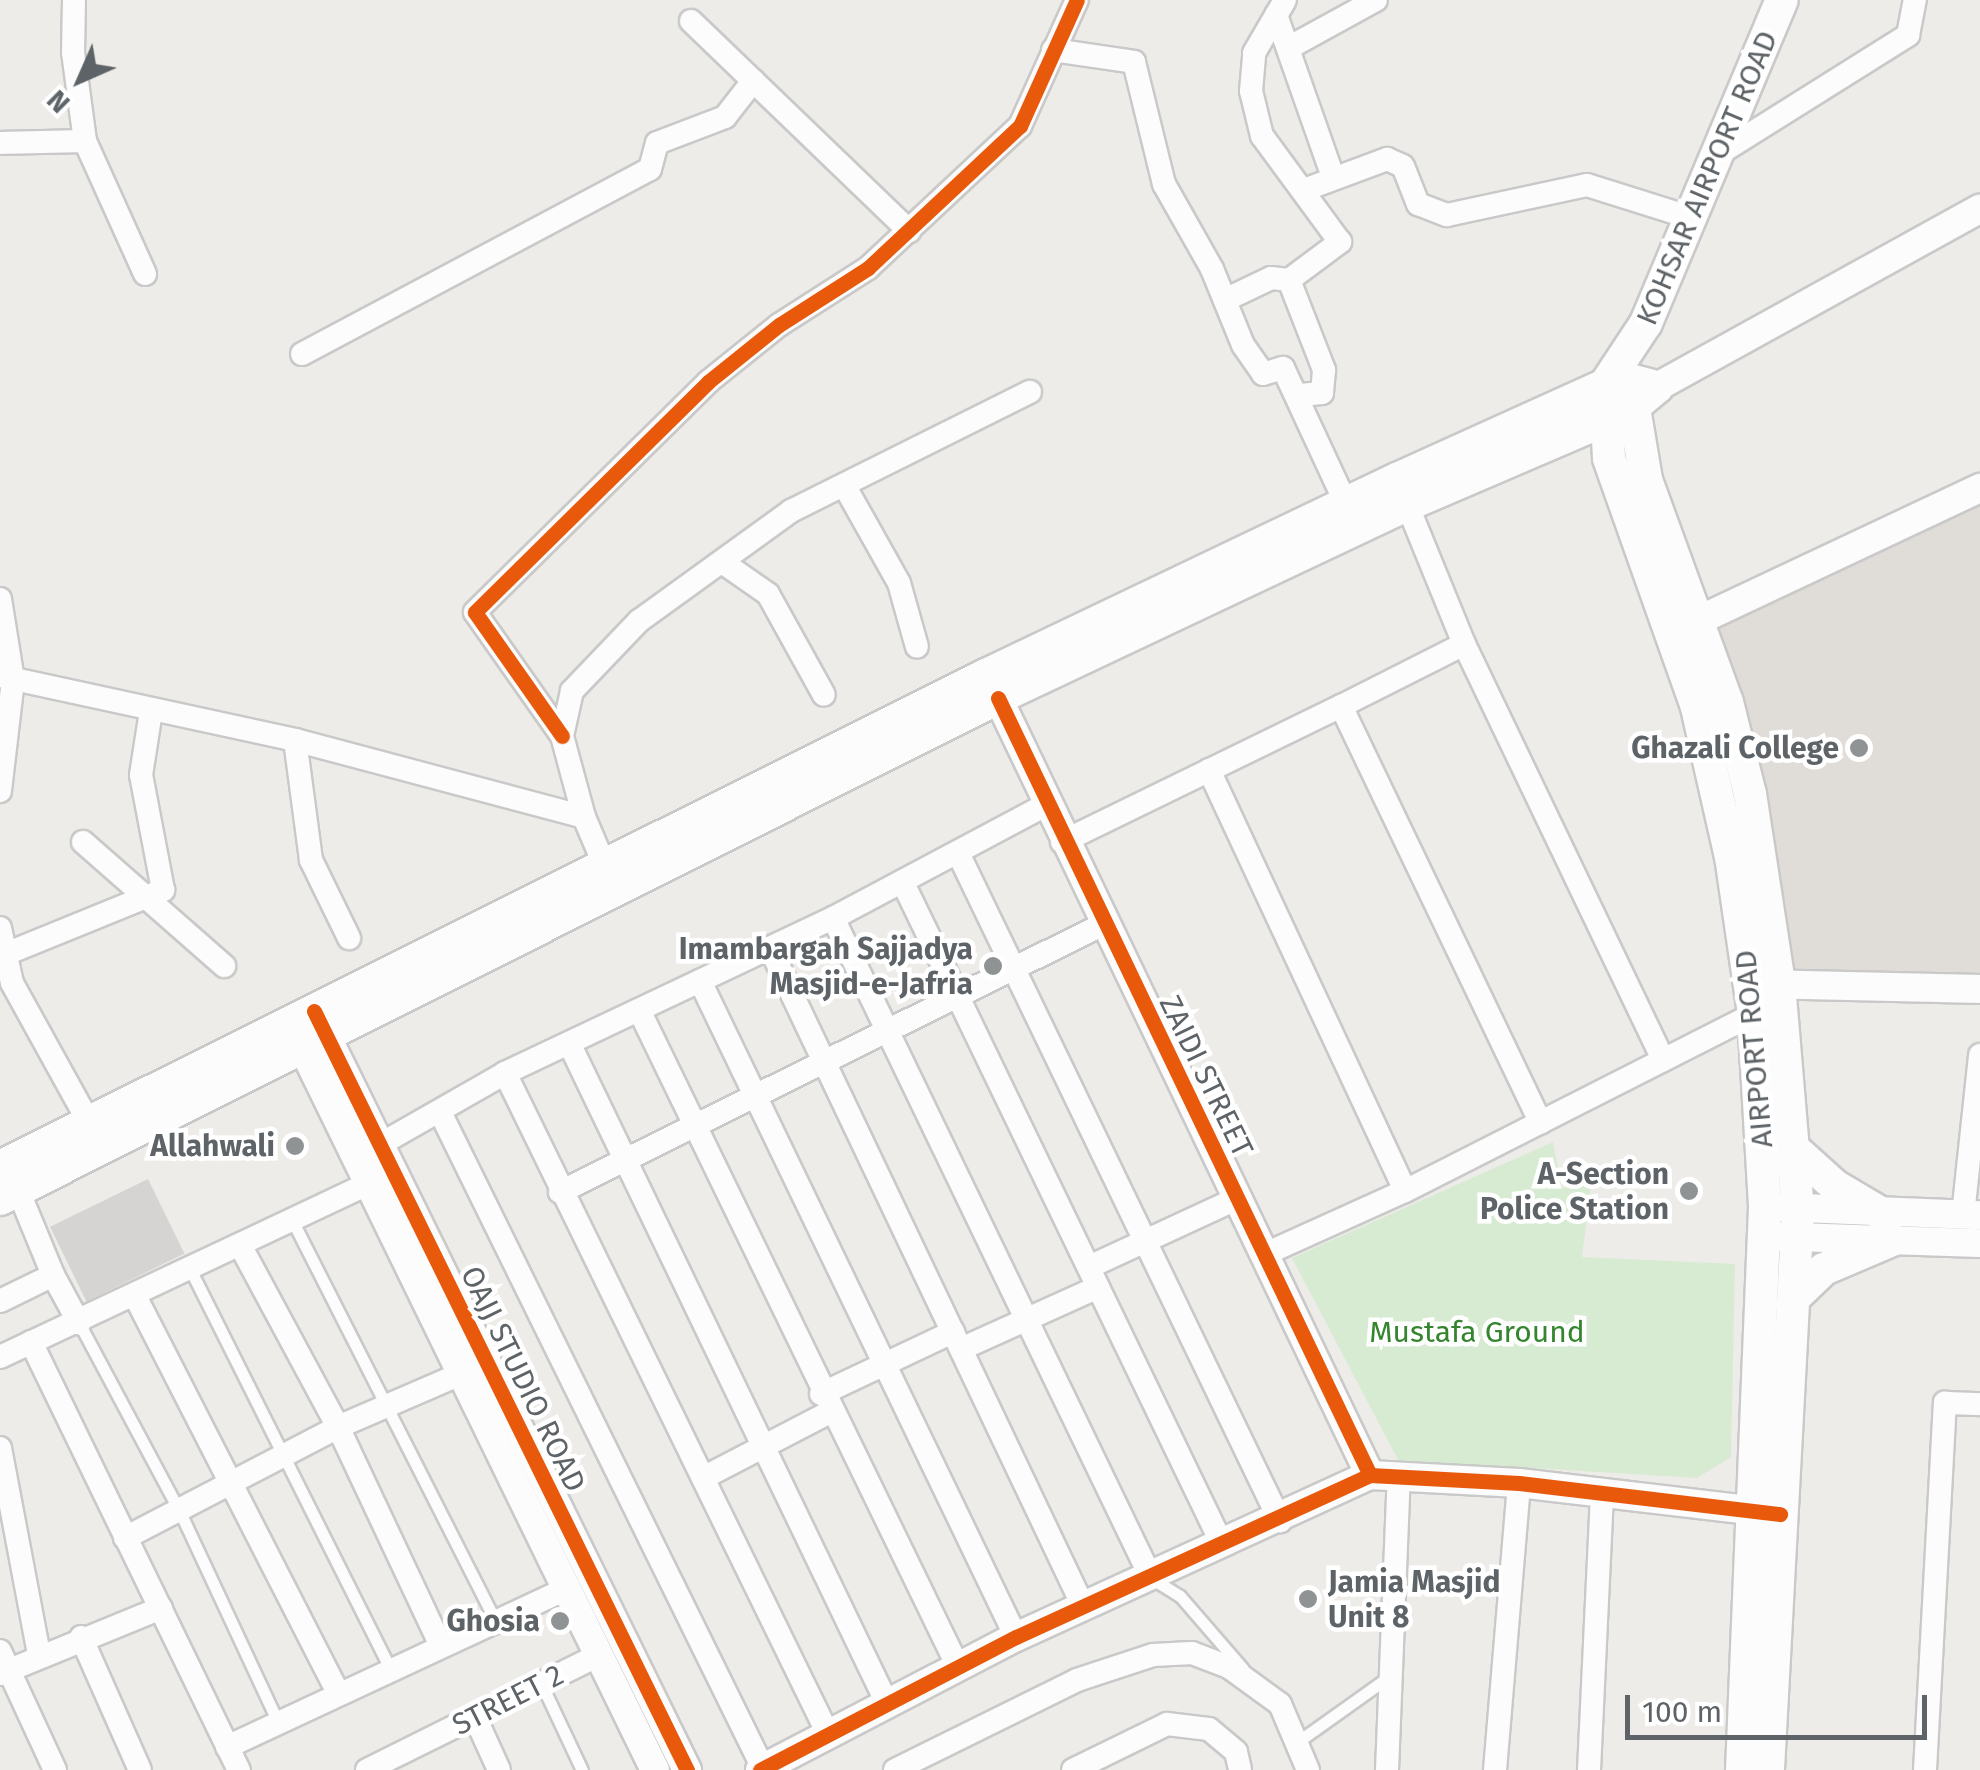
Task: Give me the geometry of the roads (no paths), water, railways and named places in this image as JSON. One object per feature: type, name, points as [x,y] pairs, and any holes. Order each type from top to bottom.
[{"type":"main road","name":"KOHSAR AIRPORT ROAD","points":[[1626,389],[1717,154],[1782,0]]},
{"type":"main road","points":[[6,1185],[96,1135],[611,880],[998,698],[1402,492],[1626,389]]},
{"type":"main road","name":"AIRPORT ROAD","points":[[1626,389],[1609,458],[1684,628],[1697,707],[1761,994],[1781,1222],[1797,1295],[1765,1512],[1768,1770]]},
{"type":"main road","points":[[611,880],[986,675],[1346,504],[1402,492]]},
{"type":"main road","points":[[1761,994],[1794,1148],[1781,1222]]},
{"type":"main road","points":[[1794,1148],[1888,1228],[1824,1269],[1797,1295]]},
{"type":"main road","name":"AIRPORT ROAD","points":[[1742,1770],[1765,1512],[1781,1222]]},
{"type":"street","points":[[74,0],[72,52],[85,141],[145,274]]},
{"type":"street","points":[[611,880],[584,817],[562,736],[475,612],[708,382],[910,231],[1020,126],[1077,0]]},
{"type":"street","points":[[1290,47],[1376,0]]},
{"type":"street","points":[[1717,154],[1908,35],[1915,0]]},
{"type":"street","points":[[1225,300],[1271,278],[1289,280],[1340,242],[1262,136],[1251,91],[1254,53],[1281,8]]},
{"type":"street","points":[[1281,8],[1333,177]]},
{"type":"street","points":[[691,22],[910,231]]},
{"type":"street","points":[[1053,50],[1134,62],[1164,184],[1263,374],[1283,368],[1346,504]]},
{"type":"street","points":[[302,354],[650,169],[657,142],[725,117],[753,81]]},
{"type":"street","points":[[0,143],[85,141]]},
{"type":"street","points":[[1304,190],[1387,159],[1403,166],[1418,204],[1447,215],[1588,185],[1692,218]]},
{"type":"street","points":[[1626,389],[1980,210]]},
{"type":"street","points":[[1289,280],[1324,370],[1322,394],[1297,395]]},
{"type":"street","points":[[562,736],[572,691],[639,621],[791,511],[1030,392]]},
{"type":"street","points":[[844,485],[899,583],[918,647]]},
{"type":"street","points":[[1684,628],[1980,488]]},
{"type":"street","points":[[1402,492],[1464,644],[1663,1060]]},
{"type":"street","points":[[722,562],[768,594],[824,695]]},
{"type":"street","points":[[0,599],[7,678],[0,791]]},
{"type":"street","points":[[1062,842],[1464,644]]},
{"type":"street","points":[[7,678],[295,740],[584,817]]},
{"type":"street","name":"ZAIDI STREET","points":[[998,698],[1062,842],[1370,1474]]},
{"type":"street","points":[[1342,706],[1542,1123]]},
{"type":"street","points":[[96,1135],[6,986],[1,942],[152,899],[164,890],[142,775],[150,711]]},
{"type":"street","points":[[295,740],[311,860],[349,938]]},
{"type":"street","points":[[1209,770],[1405,1191]]},
{"type":"street","points":[[379,1144],[505,1073],[641,1014],[700,981],[904,883],[1046,804]]},
{"type":"street","points":[[83,842],[224,966]]},
{"type":"street","points":[[958,853],[1280,1521]]},
{"type":"street","points":[[904,883],[1222,1544]]},
{"type":"street","points":[[833,918],[1151,1578]]},
{"type":"street","points":[[560,1192],[1102,925]]},
{"type":"street","points":[[770,948],[1084,1608]]},
{"type":"street","points":[[700,981],[1016,1637]]},
{"type":"street","points":[[1263,1254],[1405,1191],[1663,1060],[1761,994],[1980,989]]},
{"type":"street","points":[[641,1014],[826,1402],[959,1669]]},
{"type":"street","name":"OAJJ STUDIO ROAD","points":[[308,1029],[379,1144],[687,1770]]},
{"type":"street","name":"OAJJ STUDIO ROAD","points":[[308,1029],[369,1183],[463,1373],[562,1590],[655,1770]]},
{"type":"street","points":[[569,1043],[886,1701]]},
{"type":"street","points":[[1888,1228],[1972,1215],[1980,1055]]},
{"type":"street","points":[[505,1073],[828,1734]]},
{"type":"street","points":[[440,1112],[762,1769],[886,1701],[959,1669],[1016,1637],[1280,1521],[1370,1474],[1519,1483],[1765,1512]]},
{"type":"street","points":[[0,1358],[369,1183]]},
{"type":"street","points":[[6,1185],[79,1323]]},
{"type":"street","points":[[703,1478],[763,1446],[884,1364],[1026,1320],[1145,1241],[1236,1200]]},
{"type":"street","points":[[1781,1222],[1888,1228],[1980,1243]]},
{"type":"street","points":[[240,1245],[338,1428],[440,1644]]},
{"type":"street","points":[[0,1302],[53,1275]]},
{"type":"street","points":[[134,1296],[338,1693]]},
{"type":"street","points":[[30,1342],[239,1770]]},
{"type":"street","points":[[125,1538],[338,1428],[463,1373]]},
{"type":"street","points":[[1926,1770],[1945,1403],[1980,1404]]},
{"type":"street","points":[[0,1448],[38,1654]]},
{"type":"street","points":[[1387,1770],[1399,1476]]},
{"type":"street","points":[[1495,1770],[1519,1483]]},
{"type":"street","points":[[1589,1770],[1602,1495]]},
{"type":"street","points":[[228,1748],[493,1618],[562,1590]]},
{"type":"street","points":[[56,1770],[3,1665],[160,1608]]},
{"type":"street","points":[[81,1638],[140,1770]]},
{"type":"street","points":[[894,1770],[1077,1680],[1153,1655],[1192,1652],[1254,1685],[1280,1704],[1300,1740],[1308,1770]]},
{"type":"street","name":"STREET 2","points":[[367,1770],[403,1762],[475,1717],[595,1657]]},
{"type":"street","points":[[475,1717],[500,1770]]},
{"type":"street","points":[[1073,1770],[1167,1724],[1209,1728],[1236,1752],[1240,1770]]},
{"type":"lane","points":[[292,1220],[390,1403],[493,1618]]},
{"type":"lane","points":[[190,1269],[390,1668]]},
{"type":"lane","points":[[79,1323],[178,1510],[279,1724]]},
{"type":"lane","points":[[1151,1578],[1180,1596],[1254,1685]]},
{"type":"lane","points":[[1300,1740],[1393,1673]]},
{"type":"lane","points":[[540,1683],[582,1770]]},
{"type":"place","name":"Ghazali College","points":[[1859,748]]},
{"type":"place","name":"Imambargah Sajjadya Masjid-e-Jafria","points":[[993,966]]},
{"type":"place","name":"Allahwali","points":[[295,1146]]},
{"type":"place","name":"A-Section Police Station","points":[[1689,1191]]},
{"type":"place","name":"Jamia Masjid Unit 8","points":[[1308,1599]]},
{"type":"place","name":"Ghosia","points":[[560,1621]]},
{"type":"park label","name":"Mustafa Ground","points":[[1477,1332]]}]
